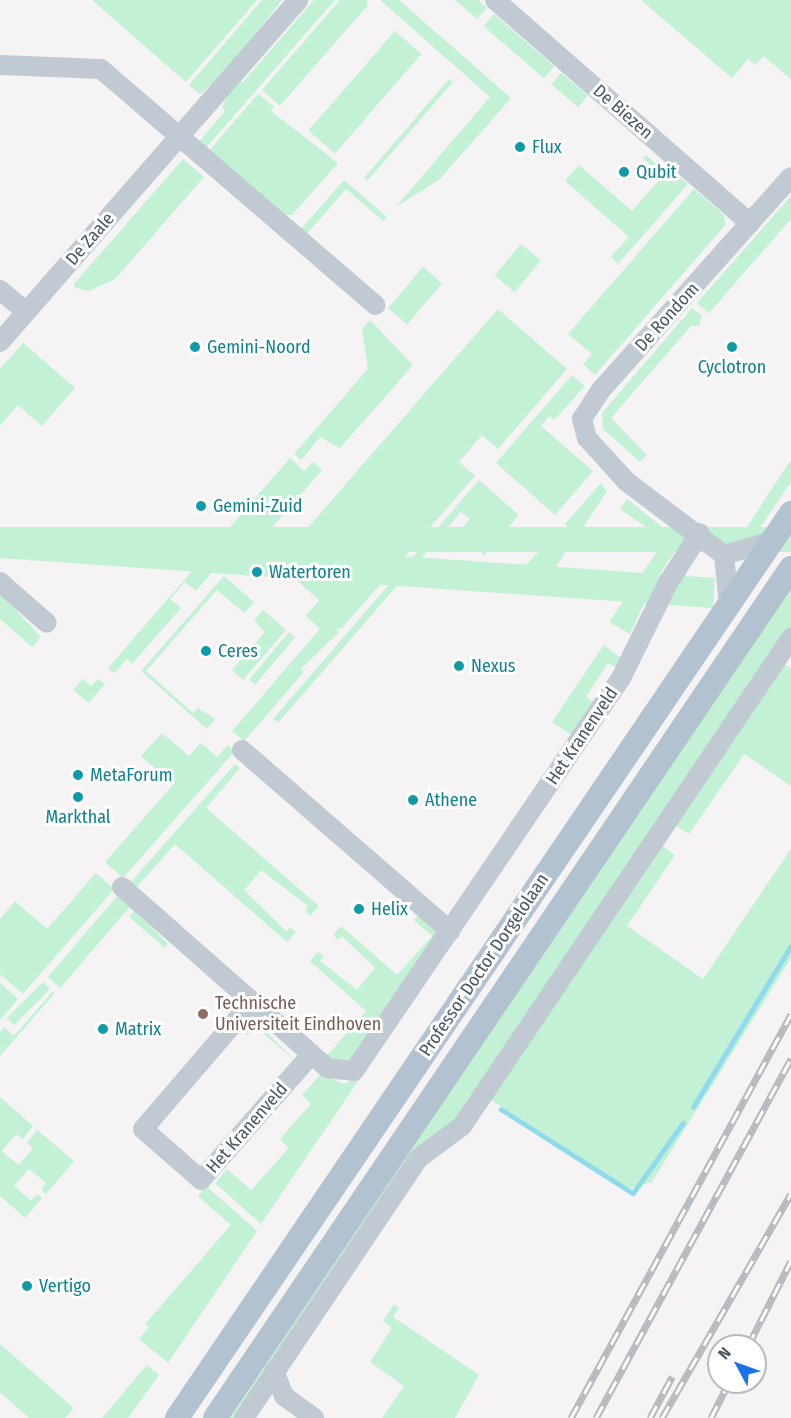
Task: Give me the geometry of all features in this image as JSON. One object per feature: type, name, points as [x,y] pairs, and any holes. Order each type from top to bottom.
[{"type":"main road","name":"Professor Doctor Dorgelolaan","points":[[177,1418],[791,513]]},
{"type":"main road","name":"Professor Doctor Dorgelolaan","points":[[215,1418],[791,568]]},
{"type":"street","name":"De Zaale","points":[[0,342],[298,0]]},
{"type":"street","name":"De Biezen","points":[[495,0],[750,223]]},
{"type":"street","points":[[0,65],[94,66],[375,305]]},
{"type":"street","name":"De Rondom","points":[[724,555],[700,533],[672,515],[659,497],[612,461],[584,434],[587,408],[791,177]]},
{"type":"street","points":[[0,290],[26,312]]},
{"type":"street","name":"Het Kranenveld","points":[[122,887],[311,1054],[335,1072],[349,1074],[358,1068],[621,678],[668,583],[700,533]]},
{"type":"street","points":[[729,605],[724,555],[772,541]]},
{"type":"street","points":[[0,582],[47,623]]},
{"type":"street","points":[[244,1418],[419,1158],[462,1126],[791,638]]},
{"type":"street","points":[[242,750],[450,931]]},
{"type":"street","name":"Het Kranenveld","points":[[252,1002],[142,1129],[201,1179],[311,1054]]},
{"type":"street","points":[[274,1371],[284,1396],[314,1418]]},
{"type":"green space","points":[[92,0],[257,0],[186,82]]},
{"type":"green space","points":[[262,0],[282,0],[224,74],[200,94],[189,85]]},
{"type":"green space","points":[[314,0],[335,0],[205,149],[198,143],[225,111],[222,107],[235,83],[243,82]]},
{"type":"green space","points":[[340,0],[367,0],[367,6],[280,106],[262,90]]},
{"type":"green space","points":[[380,0],[399,0],[511,98],[440,179],[396,207],[490,97]]},
{"type":"green space","points":[[455,0],[478,0],[487,8],[477,19]]},
{"type":"green space","points":[[641,0],[791,0],[791,79],[764,56],[755,65],[749,60],[754,52],[732,78]]},
{"type":"green space","points":[[494,14],[554,66],[544,79],[484,26]]},
{"type":"green space","points":[[395,31],[421,54],[335,154],[308,131]]},
{"type":"green space","points":[[561,73],[588,95],[578,107],[551,84]]},
{"type":"green space","points":[[449,79],[453,82],[367,181],[364,178]]},
{"type":"green space","points":[[258,94],[274,107],[271,111],[338,163],[292,215],[283,215],[208,152]]},
{"type":"green space","points":[[646,155],[675,180],[679,176],[688,184],[618,264],[611,257],[629,237],[565,181],[579,165],[632,211],[662,177],[643,158]]},
{"type":"green space","points":[[183,159],[204,177],[115,279],[89,291],[76,288],[73,285]]},
{"type":"green space","points":[[344,180],[387,217],[383,221],[346,189],[305,236],[299,231]]},
{"type":"green space","points":[[694,189],[723,214],[726,224],[595,375],[583,364],[592,354],[568,334]]},
{"type":"green space","points":[[791,196],[791,219],[709,313],[697,303]]},
{"type":"green space","points":[[521,244],[541,261],[515,292],[495,275]]},
{"type":"green space","points":[[423,267],[442,283],[407,324],[388,308]]},
{"type":"green space","points":[[692,308],[702,316],[699,326],[691,326],[611,418],[647,455],[640,462],[603,429],[602,413]]},
{"type":"green space","points":[[498,309],[567,369],[498,449],[482,435],[459,462],[475,476],[342,628],[336,629],[339,632],[301,669],[304,672],[244,741],[232,731],[320,629],[306,616],[319,600],[277,563]]},
{"type":"green space","points":[[370,320],[413,365],[340,448],[320,437],[301,460],[294,454],[368,369],[362,329]]},
{"type":"green space","points":[[23,343],[75,388],[42,426],[18,405],[0,426],[0,369]]},
{"type":"green space","points":[[572,375],[585,386],[554,420],[549,416],[541,426],[593,471],[555,515],[496,463]]},
{"type":"green space","points":[[290,458],[304,471],[313,462],[322,470],[241,563],[229,553],[196,591],[185,582],[170,599],[181,608],[132,664],[127,659],[114,673],[108,668]]},
{"type":"green space","points":[[791,460],[791,482],[759,529],[739,539]]},
{"type":"green space","points":[[479,480],[519,515],[484,555],[458,533],[470,519],[461,512],[278,723],[273,719]]},
{"type":"green space","points":[[601,483],[607,491],[578,535],[565,524]]},
{"type":"green space","points":[[627,499],[681,542],[653,584],[630,634],[609,622],[665,540],[620,509]]},
{"type":"green space","points":[[0,527],[791,527],[791,552],[0,552]]},
{"type":"green space","points":[[0,528],[715,578],[713,608],[0,558]]},
{"type":"green space","points":[[560,530],[573,541],[544,585],[521,570]]},
{"type":"green space","points":[[224,576],[254,602],[244,613],[217,590],[146,671],[193,713],[198,708],[215,719],[207,729],[141,671]]},
{"type":"green space","points":[[791,584],[791,627],[462,1114],[237,1418],[226,1418]]},
{"type":"green space","points":[[0,593],[41,637],[32,647],[0,619]]},
{"type":"green space","points":[[263,610],[286,630],[243,680],[232,670],[265,632],[254,621]]},
{"type":"green space","points":[[289,632],[295,637],[255,685],[249,679]]},
{"type":"green space","points":[[604,645],[621,658],[619,669],[608,663],[586,697],[596,704],[572,735],[552,722]]},
{"type":"green space","points":[[783,663],[791,669],[791,786],[744,754],[689,834],[674,825]]},
{"type":"green space","points":[[83,679],[91,686],[98,679],[105,684],[89,703],[73,690]]},
{"type":"green space","points":[[162,733],[189,756],[201,743],[217,757],[228,745],[235,751],[123,878],[105,862],[173,785],[141,756]]},
{"type":"green space","points":[[235,764],[240,768],[206,808],[319,906],[310,916],[305,911],[308,906],[261,870],[244,890],[286,931],[290,928],[296,932],[287,942],[175,844],[136,888],[130,883]]},
{"type":"green space","points":[[661,845],[675,855],[627,926],[703,979],[791,849],[791,958],[652,1182],[627,1189],[490,1099]]},
{"type":"green space","points":[[96,873],[114,889],[23,994],[0,974],[0,919],[15,901],[47,929]]},
{"type":"green space","points":[[119,894],[168,944],[165,948],[129,917],[134,911],[129,908],[60,988],[48,977]]},
{"type":"green space","points":[[421,913],[438,934],[356,1058],[344,1066],[326,1057],[366,1011],[310,961],[318,952],[324,957],[320,961],[357,990],[375,968],[342,936],[338,940],[333,935],[341,926],[397,975],[432,936],[414,920]]},
{"type":"green space","points":[[43,982],[50,989],[14,1025],[7,1018]]},
{"type":"green space","points":[[0,983],[18,999],[0,1020]]},
{"type":"green space","points":[[53,991],[55,993],[0,1056],[0,1032],[4,1027],[14,1036]]},
{"type":"green space","points":[[250,1025],[262,1027],[295,1061],[255,1026],[247,1035],[242,1031]]},
{"type":"green space","points":[[321,1074],[344,1084],[362,1075],[261,1224],[215,1183],[227,1169],[251,1190],[289,1148],[280,1139],[311,1104],[302,1095]]},
{"type":"green space","points":[[0,1097],[33,1126],[23,1139],[16,1134],[2,1151],[18,1165],[33,1149],[27,1142],[37,1130],[74,1161],[46,1194],[41,1190],[46,1183],[29,1169],[14,1186],[31,1201],[37,1194],[42,1198],[25,1218],[0,1196]]},
{"type":"green space","points":[[206,1186],[257,1231],[168,1363],[139,1339],[149,1327],[145,1324],[231,1225],[198,1196]]},
{"type":"green space","points":[[394,1304],[399,1308],[393,1317],[479,1375],[455,1418],[382,1418],[404,1386],[370,1362],[392,1328],[383,1321]]},
{"type":"green space","points":[[0,1344],[74,1408],[65,1418],[29,1418],[0,1392]]},
{"type":"green space","points":[[147,1365],[159,1375],[128,1418],[102,1418]]},
{"type":"waterway","points":[[693,1107],[791,946]]},
{"type":"waterway","points":[[501,1109],[633,1193],[683,1123]]},
{"type":"railway","points":[[571,1418],[791,1014]]},
{"type":"railway","points":[[596,1418],[791,1059]]},
{"type":"railway","points":[[662,1418],[791,1194]]},
{"type":"railway","points":[[754,1334],[791,1261]]},
{"type":"railway","points":[[650,1418],[672,1377]]},
{"type":"railway","points":[[711,1418],[723,1394]]},
{"type":"place","name":"Flux","points":[[520,147]]},
{"type":"place","name":"Qubit","points":[[624,172]]},
{"type":"place","name":"Gemini-Noord","points":[[195,347]]},
{"type":"place","name":"Cyclotron","points":[[732,347]]},
{"type":"place","name":"Gemini-Zuid","points":[[201,506]]},
{"type":"place","name":"Watertoren","points":[[257,572]]},
{"type":"place","name":"Ceres","points":[[206,651]]},
{"type":"place","name":"Nexus","points":[[459,666]]},
{"type":"place","name":"MetaForum","points":[[78,775]]},
{"type":"place","name":"Markthal","points":[[78,797]]},
{"type":"place","name":"Athene","points":[[413,800]]},
{"type":"place","name":"Helix","points":[[359,909]]},
{"type":"place","name":"Technische Universiteit Eindhoven","points":[[203,1014]]},
{"type":"place","name":"Matrix","points":[[103,1029]]},
{"type":"place","name":"Vertigo","points":[[27,1286]]}]
